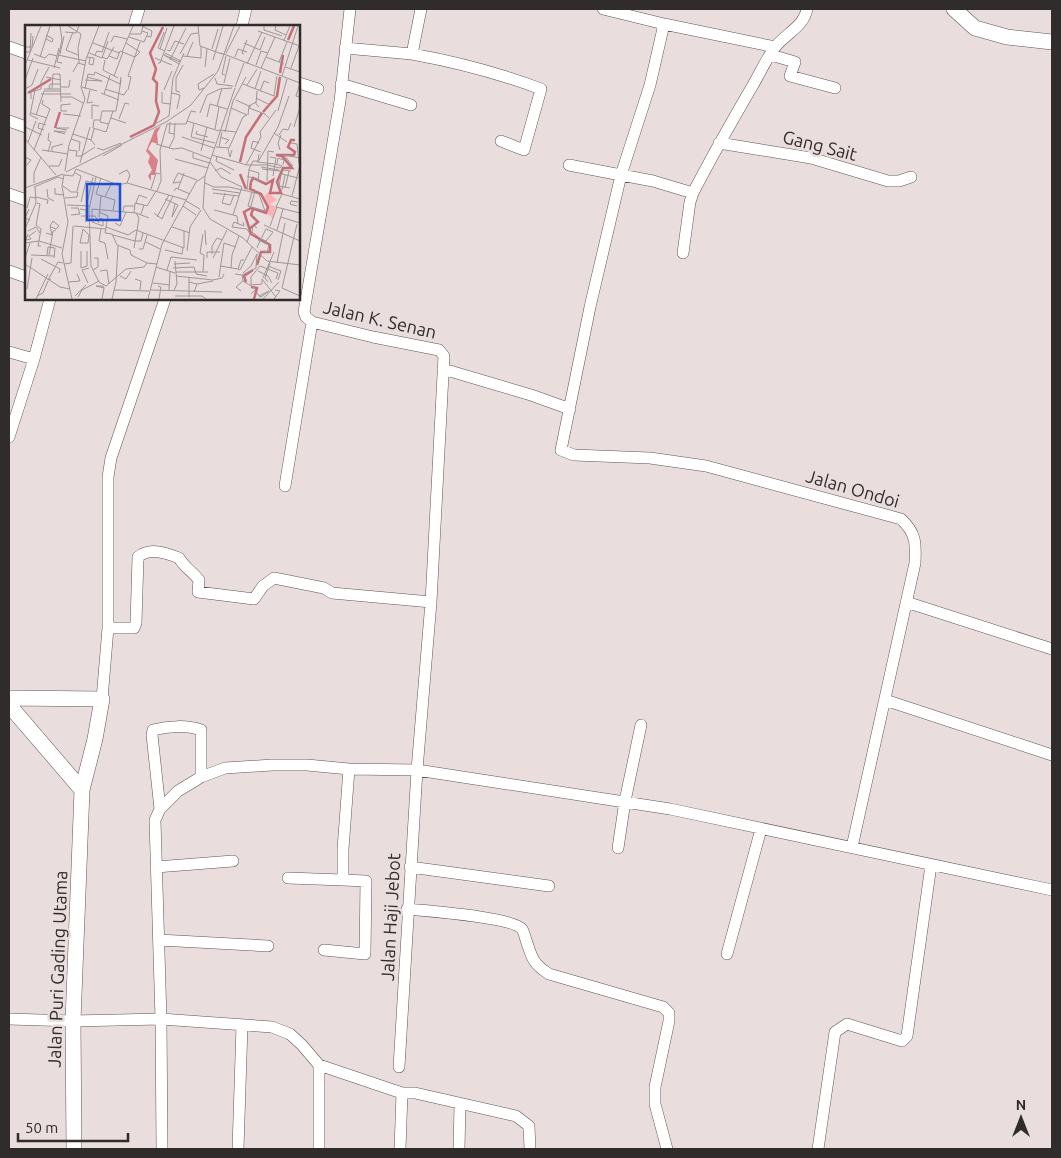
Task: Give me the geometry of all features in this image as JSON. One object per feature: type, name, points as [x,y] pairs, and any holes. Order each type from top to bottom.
[{"type":"street","points":[[134,25],[137,9]]},
{"type":"street","points":[[242,25],[246,9]]},
{"type":"street","name":"Jalan K. Senan","points":[[350,9],[340,102],[304,312],[306,317],[312,322],[373,337],[440,350],[444,356],[431,602],[417,770]]},
{"type":"street","points":[[412,54],[420,9]]},
{"type":"street","points":[[604,9],[773,51],[795,62],[790,76],[835,88]]},
{"type":"street","points":[[683,253],[693,193],[719,143],[773,51],[800,24],[806,16],[807,9]]},
{"type":"street","points":[[954,9],[975,28],[1007,37],[1052,42]]},
{"type":"street","points":[[443,369],[531,395],[570,409],[590,307],[621,175],[650,86],[664,24]]},
{"type":"street","points":[[9,47],[25,53]]},
{"type":"street","points":[[345,48],[412,54],[446,60],[490,71],[541,89],[524,150],[501,140]]},
{"type":"street","points":[[300,83],[318,89]]},
{"type":"street","points":[[341,84],[411,105]]},
{"type":"street","points":[[9,122],[25,127]]},
{"type":"street","name":"Gang Sait","points":[[719,143],[811,158],[888,181],[900,181],[911,177]]},
{"type":"street","points":[[569,164],[653,181],[693,193]]},
{"type":"street","points":[[9,194],[25,200]]},
{"type":"street","points":[[9,271],[25,277]]},
{"type":"street","points":[[9,437],[34,360],[50,300]]},
{"type":"street","points":[[9,698],[102,699],[108,628],[108,477],[111,458],[165,300]]},
{"type":"street","points":[[285,486],[312,322]]},
{"type":"street","points":[[9,352],[34,360]]},
{"type":"street","name":"Jalan Ondoi","points":[[570,409],[562,450],[574,455],[650,458],[706,466],[901,518],[912,528],[916,546],[915,563],[852,847]]},
{"type":"street","points":[[108,628],[134,628],[136,622],[138,557],[143,553],[150,552],[161,552],[179,558],[184,568],[192,572],[198,580],[198,592],[254,599],[263,586],[274,578],[324,588],[332,593],[431,602]]},
{"type":"street","points":[[906,602],[1052,649]]},
{"type":"street","name":"Jalan Puri Gading Utama","points":[[74,1149],[73,1021],[82,790],[95,739],[102,699]]},
{"type":"street","points":[[885,700],[1052,755]]},
{"type":"street","points":[[9,705],[82,790]]},
{"type":"street","points":[[618,848],[625,801],[641,725]]},
{"type":"street","points":[[160,809],[153,730],[165,727],[189,727],[202,730],[202,778]]},
{"type":"street","points":[[162,1149],[155,820],[160,809],[178,791],[225,768],[306,765],[349,769],[417,770],[670,809],[1052,890]]},
{"type":"street","points":[[343,880],[343,849],[349,769]]},
{"type":"street","name":"Jalan Haji Jebot","points":[[399,1067],[407,909],[417,770]]},
{"type":"street","points":[[727,954],[761,829]]},
{"type":"street","points":[[156,867],[232,861]]},
{"type":"street","points":[[818,1149],[835,1032],[846,1024],[902,1041],[907,1036],[931,865]]},
{"type":"street","points":[[410,868],[549,886]]},
{"type":"street","points":[[288,878],[366,881],[365,954],[324,950]]},
{"type":"street","points":[[407,909],[472,916],[517,925],[523,931],[533,962],[538,968],[549,974],[663,1007],[669,1013],[669,1021],[655,1087],[655,1104],[667,1149]]},
{"type":"street","points":[[158,940],[268,946]]},
{"type":"street","points":[[9,1019],[73,1021],[160,1019],[272,1027],[290,1034],[319,1065],[402,1093],[415,1093],[521,1118],[530,1128],[530,1149]]},
{"type":"street","points":[[238,1149],[242,1025]]},
{"type":"street","points":[[319,1065],[319,1149]]},
{"type":"street","points":[[400,1149],[402,1093]]},
{"type":"street","points":[[459,1149],[460,1104]]}]
